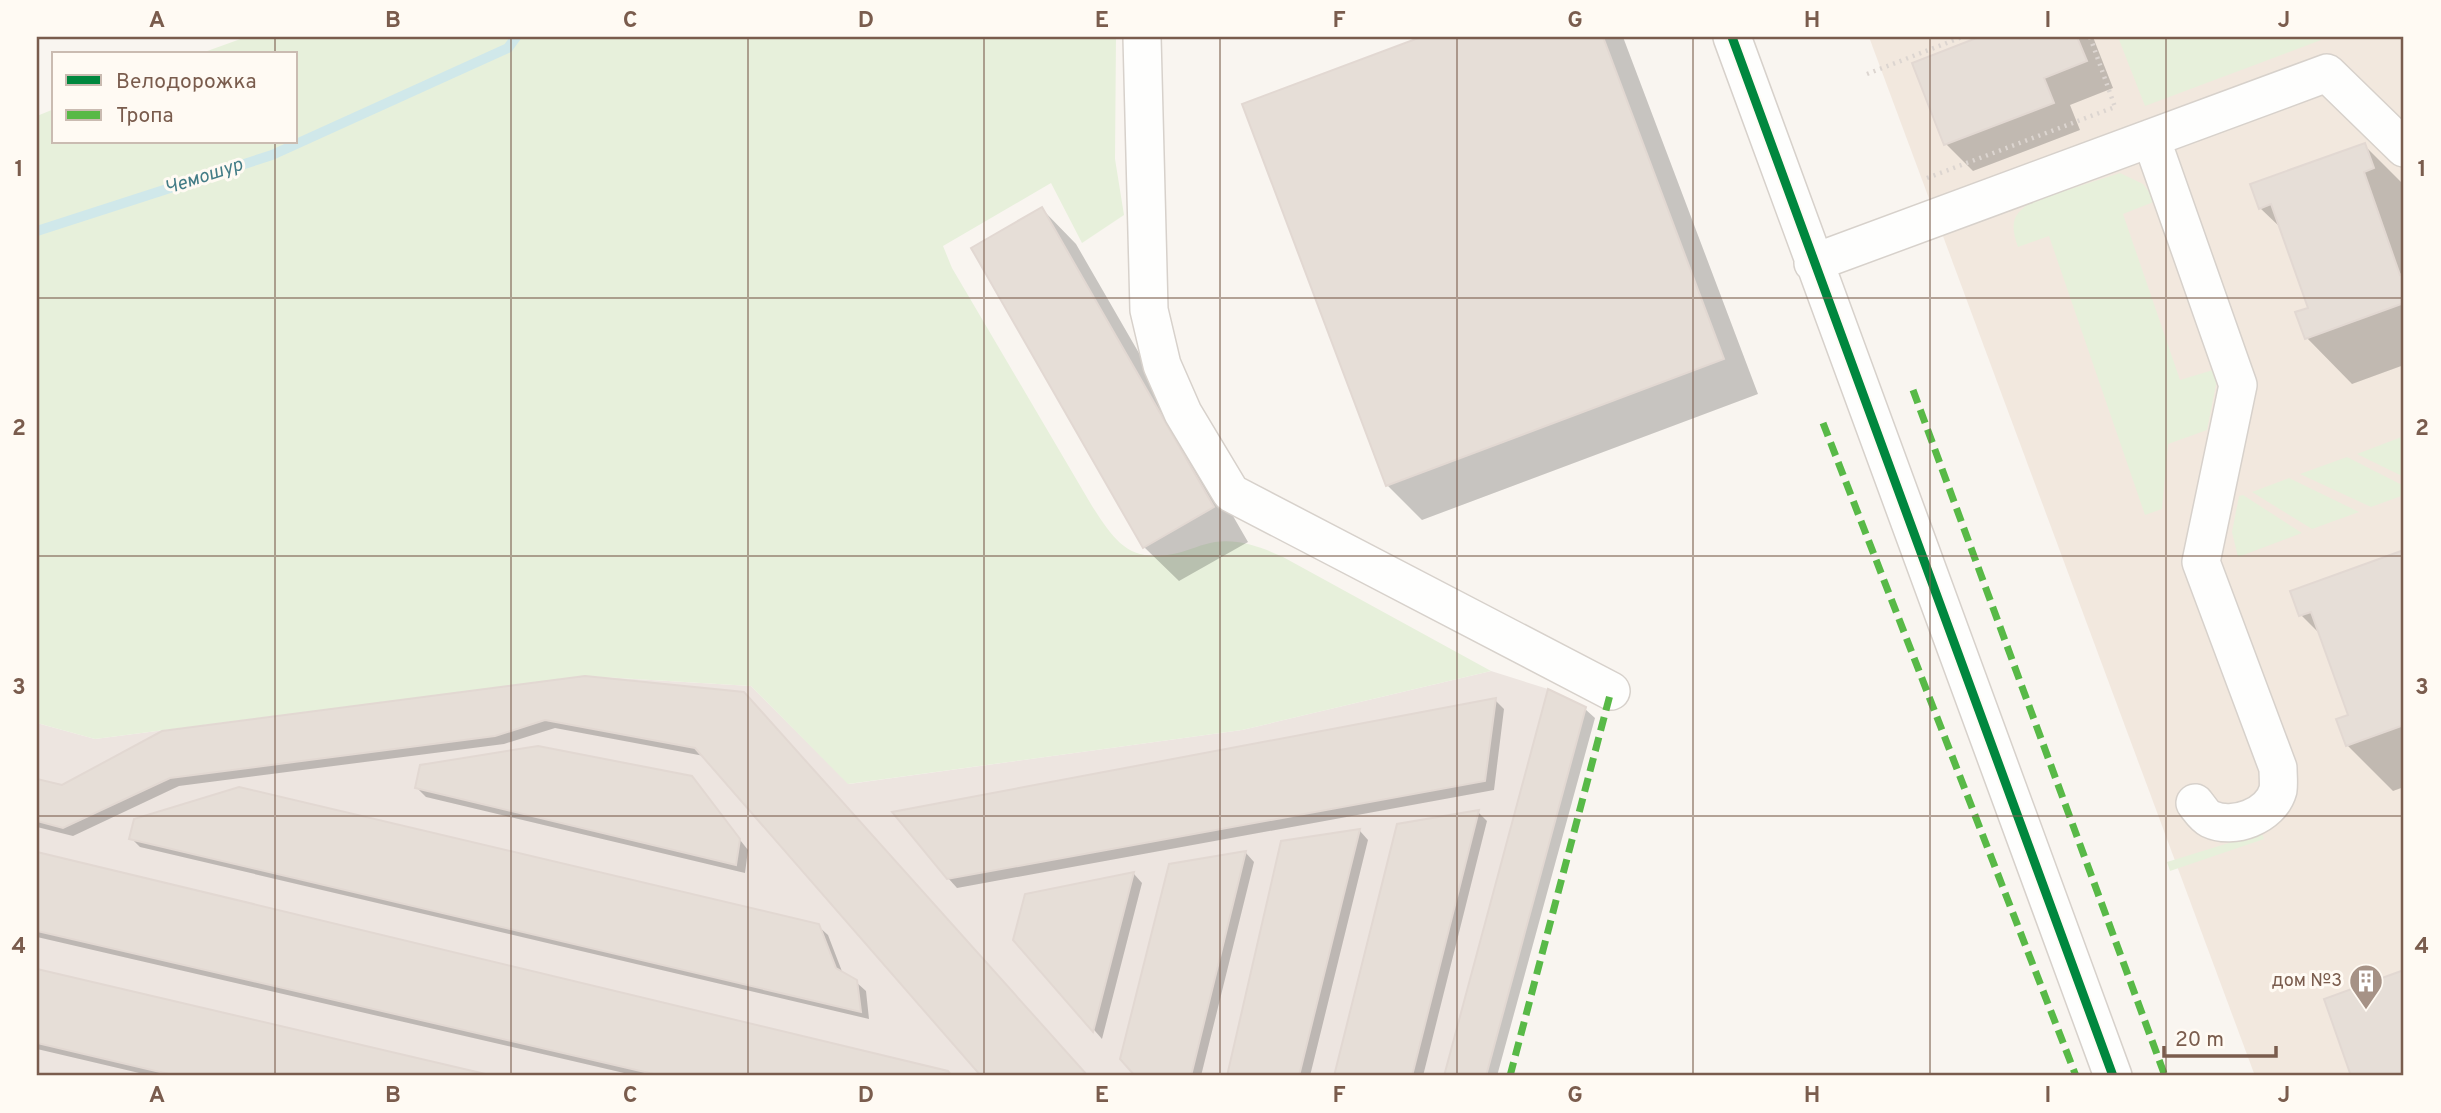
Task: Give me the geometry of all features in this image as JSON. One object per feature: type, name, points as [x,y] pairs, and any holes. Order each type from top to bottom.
[{"type":"street","points":[[1142,37],[1149,310],[1162,365],[1183,413],[1231,493],[1611,691]]},
{"type":"street","points":[[1732,37],[2113,1076]]},
{"type":"street","points":[[1813,263],[2327,73],[2404,148]]},
{"type":"street","points":[[2151,138],[2238,385],[2201,562],[2278,768],[2278,790],[2267,809],[2249,819],[2226,823],[2208,818],[2195,803]]},
{"type":"path","points":[[1867,74],[1962,37]]},
{"type":"path","points":[[1921,180],[2115,107],[2090,37]]},
{"type":"shaded area","points":[[1869,37],[2404,37],[2404,1076],[2255,1076]]},
{"type":"shaded area","points":[[1491,671],[1548,689],[1586,707],[1486,1076],[37,1076],[37,723],[95,739],[585,676],[751,686],[849,784],[1242,730]]},
{"type":"green space","points":[[246,37],[1116,37],[1115,159],[1124,215],[1082,243],[1051,183],[943,246],[952,268],[1092,506],[1117,540],[1136,553],[1162,556],[1224,541],[1258,547],[1283,557],[1491,671],[1242,730],[848,784],[751,686],[585,676],[95,739],[37,723],[37,116],[52,110],[52,144],[298,144],[298,52],[205,52]]},
{"type":"green space","points":[[2118,37],[2318,37],[2321,40],[2145,106]]},
{"type":"green space","points":[[2120,173],[2143,184],[2156,201],[2123,214],[2180,380],[2213,370],[2217,380],[2207,430],[2168,444],[2162,509],[2145,515],[2049,236],[2018,247],[2014,231],[2018,214],[2036,200]]},
{"type":"green space","points":[[2404,436],[2404,477],[2357,454]]},
{"type":"green space","points":[[2347,457],[2404,486],[2404,495],[2371,507],[2300,474]]},
{"type":"green space","points":[[2289,478],[2359,512],[2312,529],[2252,492]]},
{"type":"green space","points":[[2243,495],[2302,533],[2238,557],[2232,532],[2239,496]]},
{"type":"green space","points":[[2262,834],[2264,839],[2170,871],[2167,862]]},
{"type":"building","points":[[1421,37],[1603,37],[1724,359],[1386,486],[1242,104]]},
{"type":"building","points":[[1979,37],[2077,37],[2087,61],[2044,78],[2054,103],[1944,145],[1912,63]]},
{"type":"building","points":[[2365,143],[2374,168],[2364,172],[2400,275],[2404,273],[2404,303],[2305,339],[2295,312],[2308,308],[2271,204],[2259,209],[2250,184]]},
{"type":"building","points":[[1042,207],[1214,507],[1143,548],[971,248]]},
{"type":"building","points":[[2404,550],[2404,725],[2346,746],[2336,719],[2348,715],[2311,612],[2299,616],[2290,591]]},
{"type":"building","points":[[585,676],[744,692],[1088,1076],[981,1076],[695,748],[545,720],[495,736],[170,778],[63,828],[37,821],[37,779],[62,785],[162,731]]},
{"type":"building","points":[[1548,689],[1586,707],[1486,1076],[1444,1076]]},
{"type":"building","points":[[1496,698],[1485,781],[947,879],[892,812]]},
{"type":"building","points":[[538,746],[692,776],[740,839],[736,865],[415,788],[420,765]]},
{"type":"building","points":[[239,787],[819,924],[836,968],[857,980],[861,1012],[129,839],[134,819]]},
{"type":"building","points":[[1479,810],[1412,1076],[1334,1076],[1397,824]]},
{"type":"building","points":[[1360,829],[1299,1076],[1227,1076],[1281,841]]},
{"type":"building","points":[[1246,851],[1191,1076],[1135,1076],[1120,1059],[1169,864]]},
{"type":"building","points":[[37,852],[948,1071],[952,1076],[662,1076],[37,931]]},
{"type":"building","points":[[1134,872],[1093,1032],[1013,940],[1025,894]]},
{"type":"building","points":[[37,969],[494,1076],[177,1076],[37,1043]]},
{"type":"building","name":"дом №3","points":[[2404,970],[2404,1076],[2351,1076],[2324,999]]},
{"type":"waterway","name":"Чемошур","points":[[298,143],[508,48],[516,37]]},
{"type":"waterway","name":"Чемошур","points":[[37,231],[272,155],[296,144]]},
{"type":"marked path","points":[[1913,390],[2165,1076]]},
{"type":"marked path","points":[[1823,423],[2076,1076]]},
{"type":"marked path","points":[[1510,1076],[1611,691]]},
{"type":"cycle path","points":[[1732,37],[2113,1076]]},
{"type":"place","name":"дом №3","points":[[2366,1011]]}]
